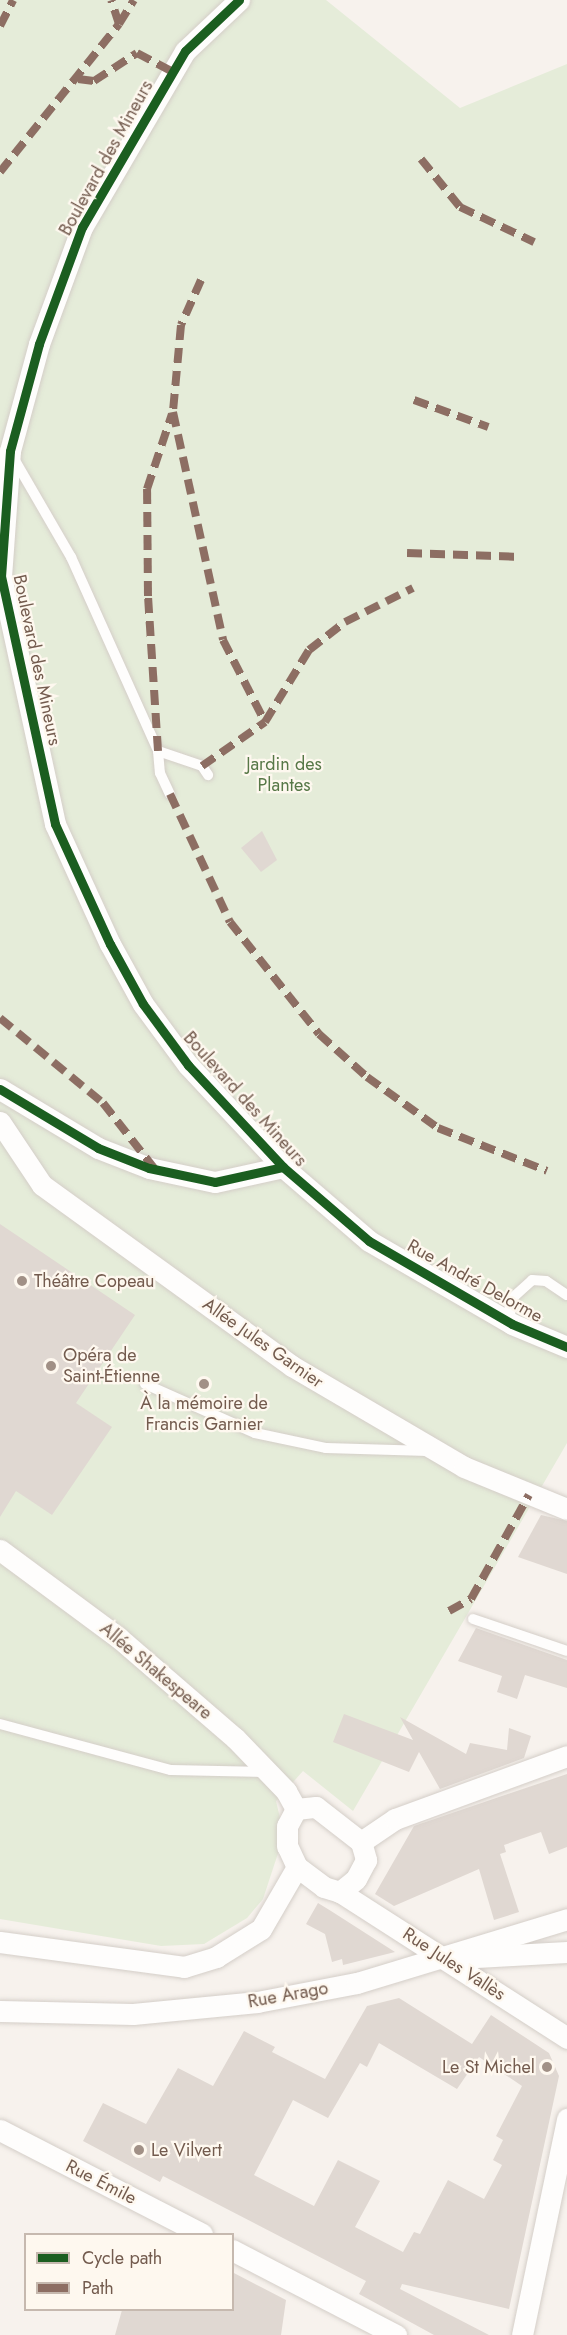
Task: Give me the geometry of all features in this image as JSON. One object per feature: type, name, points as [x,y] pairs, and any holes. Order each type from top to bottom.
[{"type":"street","name":"Boulevard des Mineurs","points":[[239,0],[185,51],[82,227],[39,344],[10,451],[1,576],[55,824],[110,944],[143,1004],[188,1065],[283,1167],[369,1241]]},
{"type":"street","points":[[0,1089],[98,1148],[149,1168],[215,1182],[283,1167]]},
{"type":"street","name":"Allée Jules Garnier","points":[[0,1122],[42,1185],[292,1366],[434,1450],[567,1509]]},
{"type":"street","name":"Rue André Delorme","points":[[369,1241],[512,1324],[567,1347]]},
{"type":"street","name":"Allée Shakespeare","points":[[0,1550],[119,1638],[270,1772],[296,1809]]},
{"type":"street","points":[[361,1842],[395,1820],[567,1756]]},
{"type":"street","points":[[316,1808],[361,1842],[366,1860],[356,1879],[340,1892],[324,1887],[297,1867],[287,1846],[287,1826],[296,1809],[316,1808]]},
{"type":"street","points":[[0,1942],[183,1967],[216,1957],[261,1929],[297,1867]]},
{"type":"street","name":"Rue Jules Vallès","points":[[340,1892],[448,1959],[567,2038]]},
{"type":"street","name":"Rue Arago","points":[[0,2011],[133,2014],[257,2002],[357,1983],[448,1959],[567,1919]]},
{"type":"street","points":[[448,1959],[567,1952]]},
{"type":"street","points":[[522,2335],[567,2119]]},
{"type":"street","name":"Rue Émile","points":[[0,2130],[198,2233]]},
{"type":"street","points":[[234,2251],[396,2335]]},
{"type":"lane","points":[[10,451],[71,557],[158,751],[160,773],[170,794]]},
{"type":"lane","points":[[158,751],[202,766],[208,775]]},
{"type":"lane","points":[[512,1324],[509,1301],[527,1283],[546,1281],[567,1295]]},
{"type":"lane","points":[[145,1384],[255,1433],[326,1448],[434,1450]]},
{"type":"lane","points":[[473,1619],[567,1651]]},
{"type":"lane","points":[[0,1724],[171,1770],[270,1772]]},
{"type":"green space","name":"Jardin des Plantes","points":[[0,0],[326,0],[460,108],[567,64],[567,1443],[353,1811],[303,1771],[276,1801],[284,1835],[263,1899],[247,1918],[204,1944],[161,1946],[0,1919]]},
{"type":"building","points":[[262,831],[277,860],[261,872],[241,848]]},
{"type":"building","name":"Opéra de Saint-Étienne","points":[[0,1224],[135,1315],[76,1403],[112,1427],[52,1515],[16,1491],[0,1517]]},
{"type":"building","points":[[541,1515],[567,1521],[567,1574],[518,1557]]},
{"type":"building","points":[[476,1628],[567,1660],[567,1688],[525,1675],[517,1699],[497,1692],[502,1676],[458,1661]]},
{"type":"building","points":[[344,1714],[413,1740],[400,1717],[466,1754],[470,1743],[507,1750],[509,1728],[531,1736],[524,1758],[440,1789],[419,1752],[409,1772],[333,1742]]},
{"type":"building","points":[[567,1774],[567,1847],[549,1854],[541,1832],[504,1845],[506,1852],[500,1854],[519,1912],[494,1920],[479,1869],[394,1906],[375,1894],[414,1826]]},
{"type":"building","points":[[318,1903],[395,1952],[343,1965],[342,1959],[332,1962],[325,1934],[306,1924]]},
{"type":"building","points":[[399,1998],[472,2044],[491,2015],[549,2053],[559,2076],[509,2309],[402,2284],[400,2289],[489,2335],[434,2335],[359,2294],[366,2281],[163,2176],[160,2182],[83,2141],[103,2103],[146,2124],[178,2068],[213,2086],[244,2031],[275,2047],[272,2052],[325,2079],[367,2006]],"holes":[[[379,2043],[457,2089],[479,2057],[522,2086],[496,2136],[503,2140],[493,2160],[502,2165],[484,2199],[448,2180],[420,2234],[414,2232],[403,2252],[355,2227],[380,2181],[338,2160],[314,2206],[254,2175],[293,2100],[328,2118],[360,2063],[367,2067]]]},
{"type":"building","points":[[234,2273],[286,2300],[281,2335],[115,2335],[122,2311],[234,2311]]},
{"type":"marked path","points":[[0,26],[13,0]]},
{"type":"marked path","points":[[0,172],[119,24],[111,0]]},
{"type":"marked path","points":[[119,24],[134,0]]},
{"type":"marked path","points":[[78,79],[94,81],[137,53],[173,72]]},
{"type":"marked path","points":[[421,159],[460,207],[534,242]]},
{"type":"marked path","points":[[201,280],[181,325],[173,412],[223,640],[265,722]]},
{"type":"marked path","points":[[414,400],[488,427]]},
{"type":"marked path","points":[[158,751],[148,596],[147,489],[172,414]]},
{"type":"marked path","points":[[407,553],[519,557]]},
{"type":"marked path","points":[[202,766],[265,722],[309,650],[345,622],[413,588]]},
{"type":"marked path","points":[[170,794],[230,922],[319,1034],[367,1077],[438,1128],[547,1171]]},
{"type":"marked path","points":[[0,1018],[103,1103],[154,1168]]},
{"type":"marked path","points":[[449,1611],[471,1599],[529,1495]]},
{"type":"cycle path","points":[[239,0],[185,51],[82,227],[39,344],[10,451],[1,576],[55,824],[110,944],[143,1004],[188,1065],[283,1167],[369,1241],[512,1324],[567,1347]]},
{"type":"cycle path","points":[[0,1089],[98,1148],[149,1168],[215,1182],[283,1167]]},
{"type":"place","name":"Théâtre Copeau","points":[[22,1281]]},
{"type":"place","name":"Opéra de Saint-Étienne","points":[[51,1366]]},
{"type":"place","name":"À la mémoire de Francis Garnier","points":[[204,1384]]},
{"type":"place","name":"Le St Michel","points":[[547,2067]]},
{"type":"place","name":"Le Vilvert","points":[[139,2150]]}]
